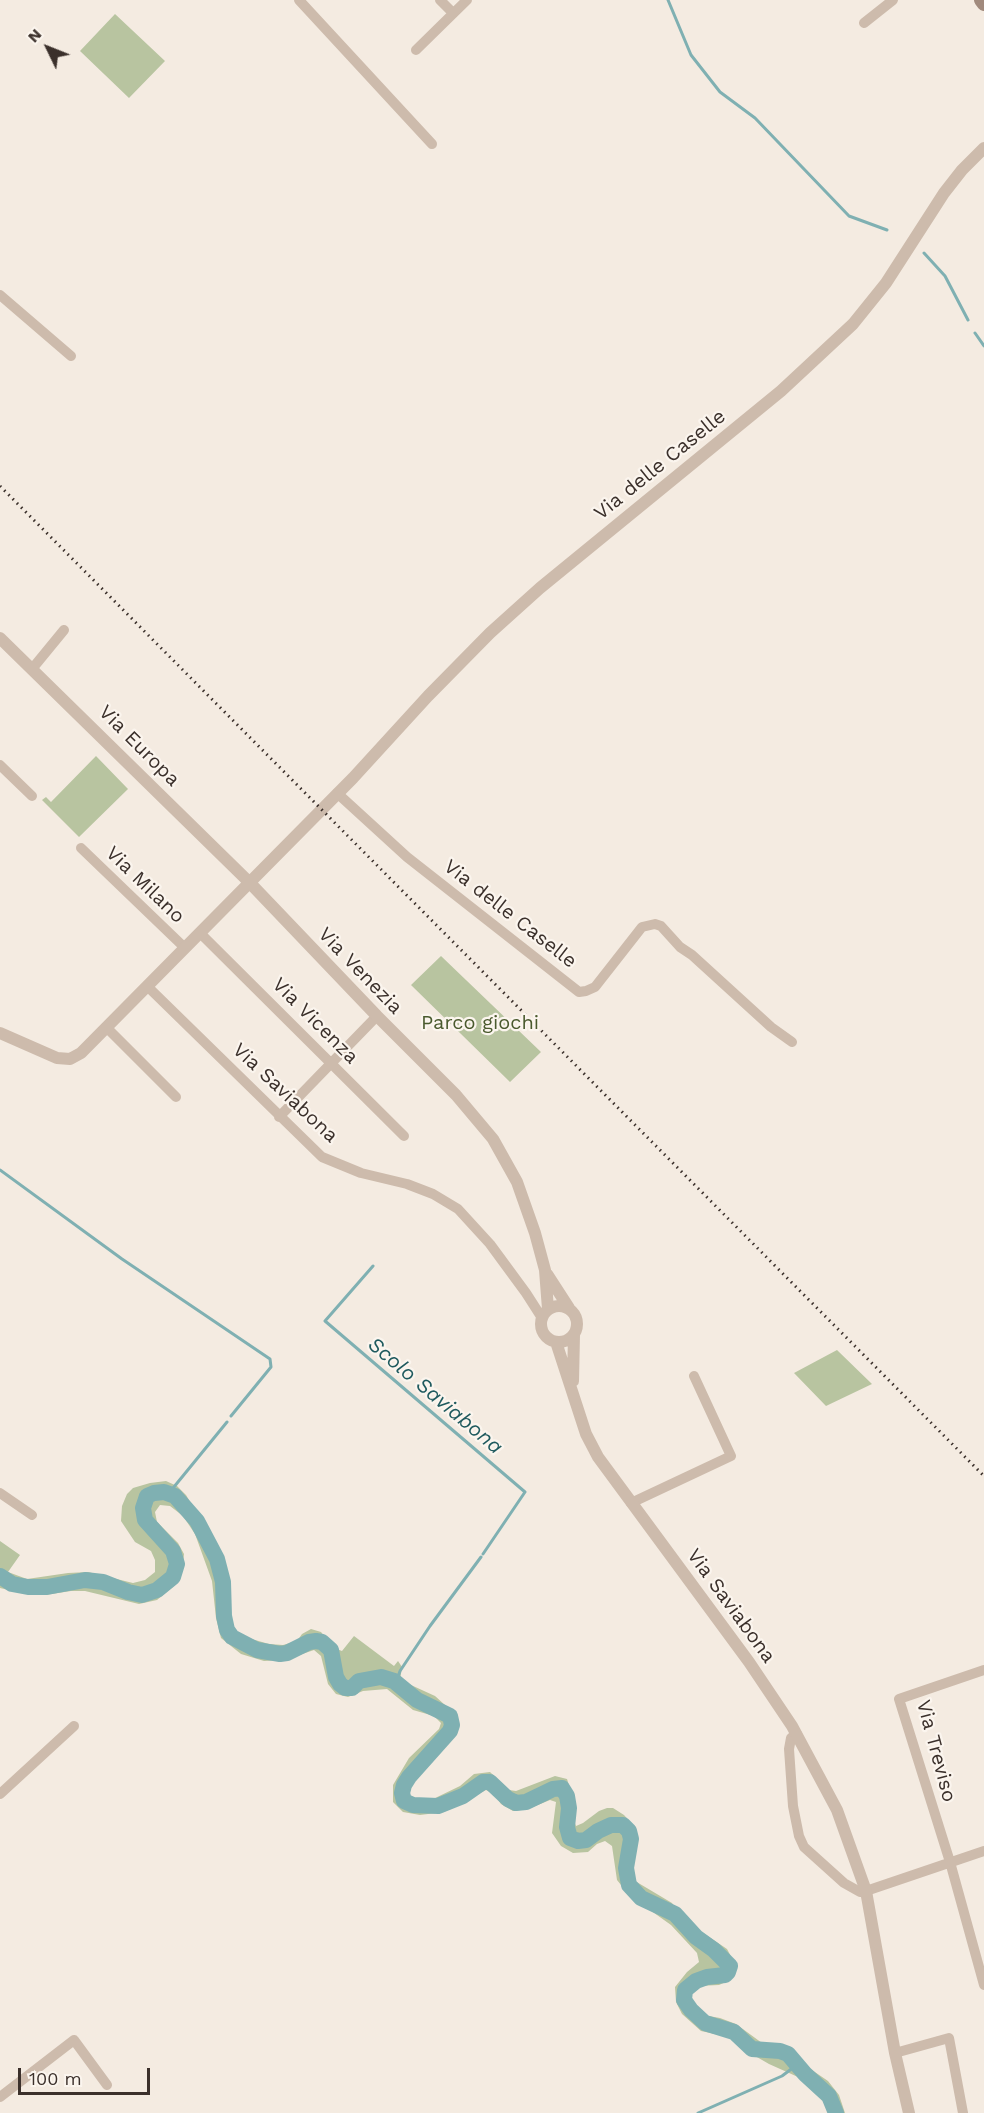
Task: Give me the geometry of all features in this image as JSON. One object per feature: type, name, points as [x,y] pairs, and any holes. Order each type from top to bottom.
[{"type":"main road","points":[[981,0],[984,4]]},
{"type":"street","points":[[299,0],[432,144]]},
{"type":"street","points":[[440,0],[453,13]]},
{"type":"street","points":[[416,50],[467,0]]},
{"type":"street","points":[[864,23],[893,0]]},
{"type":"street","name":"Via delle Caselle","points":[[147,986],[337,793],[450,672],[516,609],[781,391],[853,324],[886,283],[945,192],[962,170],[984,148]]},
{"type":"street","points":[[0,296],[71,357]]},
{"type":"street","points":[[32,669],[64,630]]},
{"type":"street","name":"Via Europa","points":[[0,638],[250,883]]},
{"type":"street","points":[[0,765],[32,796]]},
{"type":"street","name":"Via delle Caselle","points":[[337,793],[407,857],[579,992],[595,987],[642,927],[655,924],[771,1027],[792,1042]]},
{"type":"street","name":"Via Milano","points":[[81,848],[185,948]]},
{"type":"street","name":"Via Venezia","points":[[250,883],[456,1095],[493,1138],[517,1182],[536,1233],[545,1270],[545,1314]]},
{"type":"street","name":"Via Vicenza","points":[[200,933],[404,1136]]},
{"type":"street","points":[[0,1033],[57,1058],[70,1059],[81,1053],[147,986]]},
{"type":"street","name":"Via Saviabona","points":[[147,986],[322,1157],[361,1173],[407,1184],[433,1194],[458,1209],[490,1244],[526,1293],[545,1314],[541,1324],[544,1335],[556,1342],[586,1434],[598,1457],[748,1662],[797,1734],[837,1810],[866,1891],[895,2054],[909,2113]]},
{"type":"street","points":[[279,1117],[377,1016]]},
{"type":"street","points":[[106,1027],[176,1097]]},
{"type":"street","name":"Via Venezia","points":[[545,1270],[568,1308]]},
{"type":"street","points":[[545,1314],[558,1306],[568,1308],[576,1317],[578,1323],[574,1335],[573,1392]]},
{"type":"street","points":[[556,1342],[568,1340],[574,1335]]},
{"type":"street","points":[[631,1503],[731,1456],[694,1376]]},
{"type":"street","points":[[0,1493],[32,1515]]},
{"type":"street","name":"Via Treviso","points":[[950,1862],[899,1699],[984,1670]]},
{"type":"street","points":[[0,1794],[74,1726]]},
{"type":"street","points":[[797,1734],[791,1738],[789,1749],[793,1806],[799,1836],[804,1847],[819,1863],[844,1883],[860,1892],[866,1891],[984,1851]]},
{"type":"street","points":[[950,1862],[984,1985]]},
{"type":"street","points":[[895,2054],[949,2038],[963,2113]]},
{"type":"street","points":[[0,2097],[74,2040],[107,2085]]},
{"type":"green space","points":[[115,14],[165,61],[129,98],[80,51]]},
{"type":"green space","points":[[96,756],[128,789],[79,837],[42,800],[46,797],[51,802]]},
{"type":"green space","name":"Parco giochi","points":[[441,956],[541,1052],[510,1082],[411,985]]},
{"type":"green space","points":[[837,1350],[872,1384],[826,1406],[794,1373]]},
{"type":"green space","points":[[166,1481],[177,1486],[186,1495],[208,1532],[229,1583],[227,1616],[228,1624],[233,1632],[269,1644],[283,1645],[297,1641],[302,1634],[311,1629],[321,1632],[334,1648],[342,1651],[354,1636],[394,1666],[398,1661],[402,1667],[400,1680],[435,1696],[459,1723],[406,1784],[404,1791],[409,1800],[429,1801],[460,1786],[474,1774],[490,1772],[509,1790],[516,1791],[555,1776],[567,1779],[573,1798],[576,1826],[607,1808],[613,1808],[624,1815],[631,1823],[635,1839],[633,1864],[635,1881],[672,1903],[690,1924],[727,1949],[734,1962],[730,1980],[719,1985],[698,1986],[688,1997],[703,2015],[736,2024],[762,2043],[779,2045],[790,2050],[809,2068],[828,2081],[839,2095],[845,2113],[828,2113],[830,2108],[825,2097],[798,2077],[743,2049],[729,2037],[701,2031],[682,2014],[676,2002],[675,1987],[699,1962],[697,1953],[671,1925],[629,1895],[617,1880],[612,1846],[605,1841],[597,1844],[588,1852],[573,1853],[561,1846],[552,1833],[556,1802],[550,1800],[528,1809],[513,1811],[501,1804],[494,1794],[486,1790],[444,1812],[420,1815],[403,1812],[393,1802],[393,1785],[409,1758],[439,1729],[441,1723],[434,1716],[413,1710],[387,1689],[363,1691],[348,1697],[336,1694],[328,1684],[321,1656],[314,1650],[285,1660],[264,1661],[241,1654],[221,1638],[216,1618],[212,1581],[195,1534],[183,1516],[170,1506],[160,1505],[155,1512],[157,1522],[178,1543],[184,1554],[182,1573],[174,1586],[157,1600],[139,1604],[85,1591],[45,1595],[0,1588],[0,1541],[20,1555],[8,1572],[27,1579],[88,1572],[133,1583],[145,1580],[155,1572],[155,1560],[151,1551],[135,1542],[121,1521],[122,1506],[127,1494],[133,1488]]},
{"type":"waterway","points":[[668,0],[691,55],[720,92],[755,118],[849,216],[887,230]]},
{"type":"waterway","points":[[924,253],[945,276],[968,320]]},
{"type":"waterway","points":[[975,333],[984,346]]},
{"type":"waterway","points":[[0,1170],[122,1259],[270,1359],[271,1367],[231,1416]]},
{"type":"waterway","name":"Scolo Saviabona","points":[[373,1266],[325,1321],[525,1492],[483,1554]]},
{"type":"waterway","points":[[169,1493],[227,1422]]},
{"type":"waterway","points":[[0,1576],[12,1584],[28,1587],[47,1587],[85,1580],[103,1582],[142,1595],[157,1590],[173,1577],[177,1564],[173,1551],[145,1520],[143,1508],[147,1496],[154,1493],[164,1492],[175,1496],[197,1521],[217,1559],[223,1582],[224,1616],[227,1630],[232,1637],[257,1650],[280,1654],[309,1642],[322,1642],[331,1650],[336,1677],[345,1688],[352,1688],[359,1681],[381,1677],[394,1681],[417,1700],[450,1716],[452,1725],[450,1731],[404,1785],[402,1793],[404,1801],[413,1805],[438,1806],[463,1796],[483,1782],[490,1782],[508,1799],[516,1803],[526,1802],[553,1789],[562,1788],[567,1796],[569,1808],[567,1827],[570,1838],[578,1841],[586,1840],[611,1825],[623,1825],[629,1831],[631,1839],[626,1868],[629,1885],[641,1898],[675,1914],[696,1937],[730,1966],[725,1975],[696,1981],[685,1990],[684,2000],[691,2010],[705,2023],[734,2032],[752,2049],[780,2051],[788,2054],[805,2074],[829,2096],[836,2113]]},
{"type":"waterway","name":"Scolo Saviabona","points":[[396,1683],[400,1671],[430,1626],[481,1557]]},
{"type":"waterway","points":[[698,2113],[782,2076],[798,2064]]},
{"type":"railway","points":[[0,486],[984,1476]]}]
